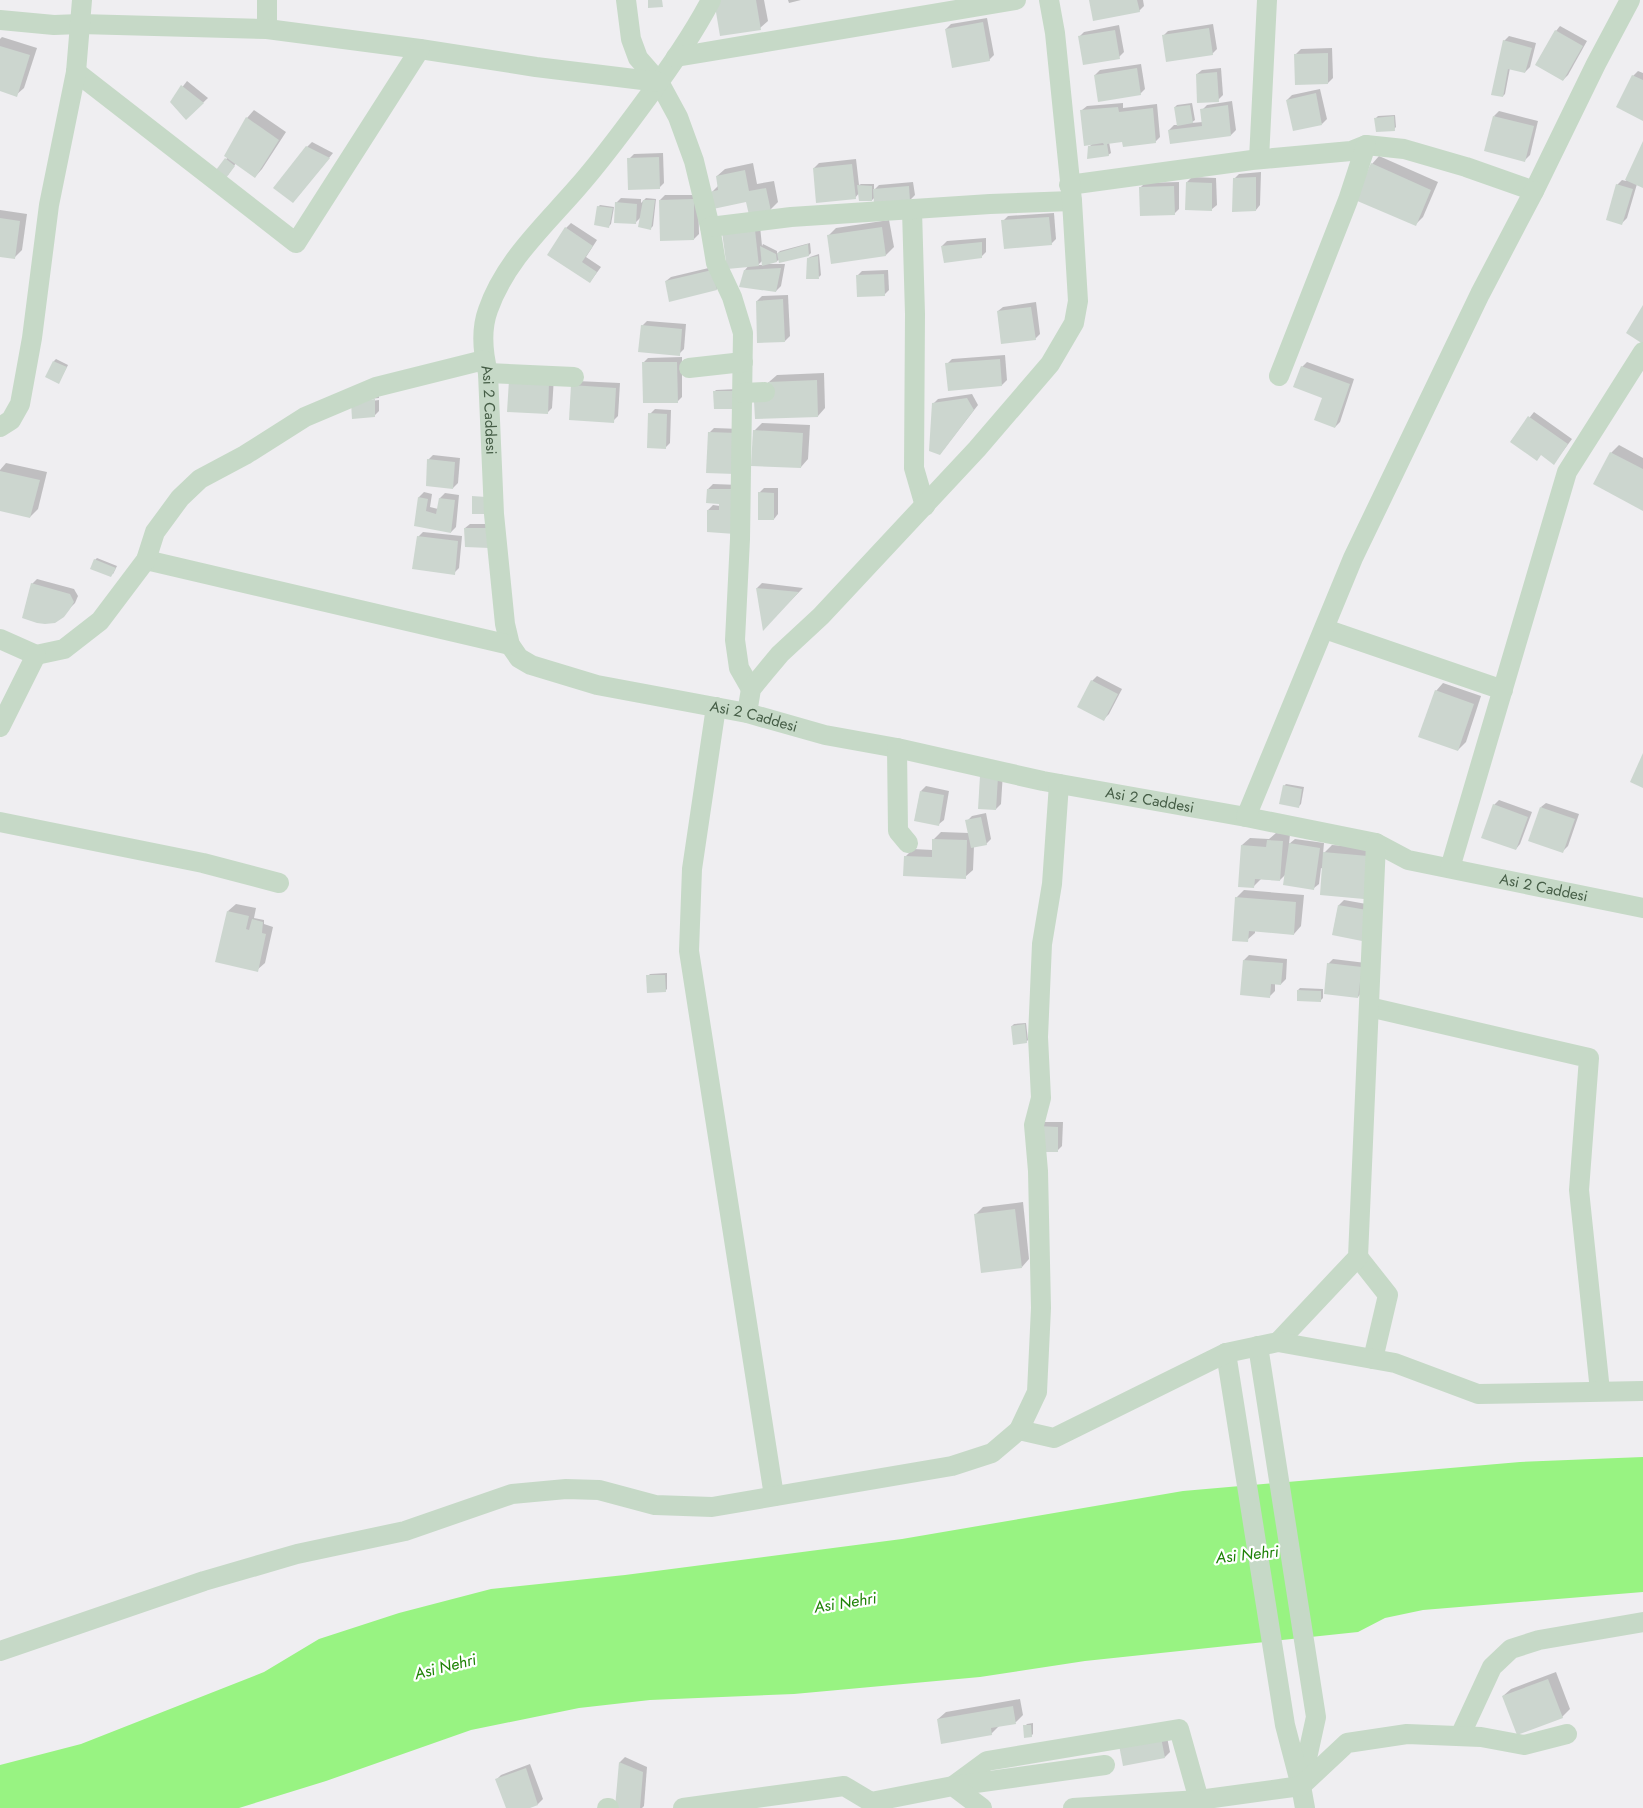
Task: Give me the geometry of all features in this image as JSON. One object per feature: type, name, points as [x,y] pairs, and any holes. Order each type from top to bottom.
[{"type":"street","points":[[0,427],[11,420],[20,404],[32,338],[50,205],[76,72],[82,0]]},
{"type":"street","points":[[267,0],[267,29]]},
{"type":"street","points":[[626,0],[631,39],[638,58],[659,82],[678,117],[694,161],[710,227],[716,263],[732,297],[743,333],[740,539],[735,640],[739,668],[751,689]]},
{"type":"street","name":"Asi 2 Caddesi","points":[[711,0],[698,24],[659,82],[578,187],[523,248],[500,283],[488,310],[484,329],[494,514],[505,624],[510,645],[519,658],[531,665],[597,685],[747,713],[825,735],[897,748],[1059,784],[1246,817],[1376,843],[1408,860],[1642,905]]},
{"type":"street","points":[[676,57],[1016,0]]},
{"type":"street","points":[[747,713],[751,689],[780,654],[821,616],[977,450],[1050,364],[1074,323],[1078,301],[1071,193],[1049,0]]},
{"type":"street","points":[[1259,159],[1267,0]]},
{"type":"street","points":[[1246,817],[1353,558],[1480,294],[1630,0]]},
{"type":"street","points":[[0,20],[54,25],[267,29],[420,49],[536,67],[659,82]]},
{"type":"street","points":[[76,72],[296,243],[420,49]]},
{"type":"street","points":[[710,227],[791,217],[990,204],[1071,193],[1259,159],[1351,151],[1366,145],[1404,149],[1466,167],[1534,191]]},
{"type":"street","points":[[1279,376],[1348,200],[1366,145]]},
{"type":"street","points":[[912,210],[915,314],[914,468],[925,506]]},
{"type":"street","points":[[1450,868],[1567,472],[1643,352]]},
{"type":"street","points":[[689,368],[743,362]]},
{"type":"street","points":[[0,639],[36,655],[64,649],[100,621],[146,560],[155,532],[180,498],[200,479],[245,455],[314,413],[376,387],[486,366],[574,377]]},
{"type":"street","points":[[743,393],[765,392]]},
{"type":"street","points":[[146,560],[510,645]]},
{"type":"street","points":[[1325,629],[1503,690]]},
{"type":"street","points":[[0,727],[36,655]]},
{"type":"street","points":[[716,707],[692,869],[690,951],[774,1496]]},
{"type":"street","points":[[897,748],[898,830],[908,843]]},
{"type":"street","points":[[0,1651],[204,1581],[298,1554],[404,1531],[512,1494],[566,1489],[599,1490],[655,1506],[712,1507],[952,1466],[992,1454],[1019,1430],[1037,1392],[1040,1308],[1038,1170],[1034,1125],[1042,1098],[1038,1037],[1042,944],[1052,884],[1059,784]]},
{"type":"street","points":[[0,822],[204,863],[279,884]]},
{"type":"street","points":[[1373,1359],[1388,1296],[1358,1257],[1376,843]]},
{"type":"street","points":[[1369,1007],[1589,1058],[1579,1190],[1600,1391]]},
{"type":"street","points":[[1278,1342],[1358,1257]]},
{"type":"street","points":[[1019,1430],[1054,1438],[1226,1354],[1278,1342],[1395,1363],[1478,1394],[1643,1391]]},
{"type":"street","points":[[1258,1346],[1316,1717],[1302,1786]]},
{"type":"street","points":[[1226,1354],[1286,1725],[1302,1786],[1305,1808]]},
{"type":"street","points":[[1460,1736],[1492,1667],[1512,1649],[1539,1640],[1643,1622]]},
{"type":"street","points":[[953,1786],[987,1760],[1179,1729],[1199,1800]]},
{"type":"street","points":[[1073,1808],[1199,1800],[1302,1786],[1347,1743],[1408,1734],[1481,1737],[1524,1745],[1567,1734]]},
{"type":"street","points":[[682,1808],[844,1786],[870,1805],[953,1786],[1105,1765]]},
{"type":"street","points":[[953,1786],[982,1808]]},
{"type":"water","name":"Asi Nehri","points":[[1643,1457],[1643,1592],[1423,1610],[1385,1618],[1358,1632],[1085,1661],[980,1677],[794,1694],[650,1700],[579,1708],[471,1730],[326,1781],[239,1808],[0,1808],[0,1765],[81,1744],[264,1672],[319,1639],[399,1613],[491,1589],[625,1575],[902,1539],[1183,1491],[1520,1462]]},
{"type":"building","points":[[648,0],[662,0],[663,7],[648,8]]},
{"type":"building","points":[[714,0],[756,0],[761,30],[720,36]]},
{"type":"building","points":[[1089,0],[1137,0],[1140,12],[1093,21]]},
{"type":"building","points":[[983,22],[990,61],[952,68],[945,29]]},
{"type":"building","points":[[1209,28],[1213,55],[1166,62],[1162,35]]},
{"type":"building","points":[[1115,30],[1120,59],[1083,65],[1078,36]]},
{"type":"building","points":[[1555,30],[1583,46],[1563,81],[1535,65]]},
{"type":"building","points":[[1503,40],[1532,48],[1525,73],[1508,69],[1503,97],[1491,95]]},
{"type":"building","points":[[0,46],[30,55],[17,97],[0,91]]},
{"type":"building","points":[[1328,53],[1328,84],[1295,85],[1294,54]]},
{"type":"building","points":[[1137,68],[1141,95],[1098,102],[1094,75]]},
{"type":"building","points":[[1217,72],[1219,102],[1197,103],[1196,74]]},
{"type":"building","points":[[1632,75],[1643,80],[1643,121],[1616,107]]},
{"type":"building","points":[[181,85],[204,103],[186,120],[170,102]]},
{"type":"building","points":[[1316,93],[1322,125],[1293,131],[1286,100]]},
{"type":"building","points":[[1190,105],[1193,123],[1177,126],[1174,107]]},
{"type":"building","points":[[1228,105],[1231,136],[1170,144],[1168,130],[1202,126],[1200,109]]},
{"type":"building","points":[[1118,107],[1119,112],[1153,108],[1156,143],[1123,147],[1122,142],[1107,144],[1109,156],[1087,159],[1088,146],[1104,145],[1103,143],[1084,146],[1080,110]]},
{"type":"building","points":[[1394,116],[1395,131],[1376,132],[1374,118]]},
{"type":"building","points":[[1493,116],[1534,126],[1525,162],[1484,151]]},
{"type":"building","points":[[246,117],[279,140],[255,178],[224,156]]},
{"type":"building","points":[[1643,141],[1643,188],[1625,180]]},
{"type":"building","points":[[306,146],[330,158],[293,203],[273,188]]},
{"type":"building","points":[[659,157],[660,189],[628,190],[627,158]]},
{"type":"building","points":[[225,158],[235,166],[226,178],[216,170]]},
{"type":"building","points":[[1371,163],[1431,190],[1416,226],[1355,200]]},
{"type":"building","points":[[852,164],[856,199],[816,203],[813,168]]},
{"type":"building","points":[[745,170],[749,191],[766,188],[771,211],[749,215],[746,202],[713,209],[710,192],[718,190],[716,176]]},
{"type":"building","points":[[1256,177],[1256,211],[1232,212],[1233,178]]},
{"type":"building","points":[[1186,182],[1212,183],[1212,211],[1185,210]]},
{"type":"building","points":[[1616,184],[1633,189],[1622,225],[1606,220]]},
{"type":"building","points":[[857,185],[872,186],[872,201],[859,201]]},
{"type":"building","points":[[909,186],[910,201],[874,204],[873,189]]},
{"type":"building","points":[[1174,186],[1175,215],[1140,216],[1139,187]]},
{"type":"building","points":[[694,199],[694,240],[660,241],[659,200]]},
{"type":"building","points":[[643,200],[655,200],[651,230],[638,227]]},
{"type":"building","points":[[615,202],[637,204],[636,224],[614,223]]},
{"type":"building","points":[[597,206],[613,208],[609,228],[594,225]]},
{"type":"building","points":[[1049,217],[1052,245],[1004,249],[1001,220]]},
{"type":"building","points":[[0,218],[20,221],[15,259],[0,257]]},
{"type":"building","points":[[565,227],[593,246],[582,262],[597,272],[590,283],[547,255]]},
{"type":"building","points":[[882,227],[886,256],[831,264],[827,235]]},
{"type":"building","points":[[755,230],[759,266],[727,269],[722,232]]},
{"type":"building","points":[[982,242],[982,258],[944,263],[941,246]]},
{"type":"building","points":[[808,244],[809,256],[779,263],[777,253]]},
{"type":"building","points":[[760,246],[776,254],[777,262],[762,266]]},
{"type":"building","points":[[818,256],[819,279],[806,279],[807,258]]},
{"type":"building","points":[[781,268],[776,292],[739,287],[744,270]]},
{"type":"building","points":[[712,270],[717,290],[669,302],[665,281]]},
{"type":"building","points":[[884,274],[885,296],[857,297],[856,275]]},
{"type":"building","points":[[783,299],[785,342],[757,343],[756,301]]},
{"type":"building","points":[[1643,305],[1643,344],[1626,333]]},
{"type":"building","points":[[1031,307],[1036,340],[1001,344],[997,311]]},
{"type":"building","points":[[641,325],[682,329],[680,356],[638,352]]},
{"type":"building","points":[[1000,359],[1002,386],[948,391],[945,363]]},
{"type":"building","points":[[53,361],[67,367],[59,384],[45,377]]},
{"type":"building","points":[[642,362],[677,362],[678,403],[643,403]]},
{"type":"building","points":[[1301,366],[1350,384],[1335,428],[1314,420],[1322,398],[1293,387]]},
{"type":"building","points":[[509,380],[549,382],[548,414],[507,412]]},
{"type":"building","points":[[817,380],[818,417],[755,419],[754,401],[769,400],[768,382]]},
{"type":"building","points":[[571,385],[616,388],[614,423],[569,420]]},
{"type":"building","points":[[713,391],[735,391],[736,409],[714,409]]},
{"type":"building","points":[[967,398],[974,410],[940,455],[929,451],[932,403]]},
{"type":"building","points":[[375,399],[375,417],[352,419],[351,402]]},
{"type":"building","points":[[648,413],[667,414],[666,449],[647,448]]},
{"type":"building","points":[[1528,416],[1568,444],[1554,465],[1541,455],[1537,461],[1510,442]]},
{"type":"building","points":[[753,430],[803,433],[801,468],[751,466]]},
{"type":"building","points":[[708,432],[737,433],[735,474],[706,473]]},
{"type":"building","points":[[1610,452],[1643,469],[1643,511],[1593,484]]},
{"type":"building","points":[[427,459],[455,462],[453,489],[426,486]]},
{"type":"building","points":[[0,471],[40,480],[30,518],[0,511]]},
{"type":"building","points":[[707,489],[735,489],[735,534],[707,532],[707,510],[719,510],[719,504],[706,503]]},
{"type":"building","points":[[758,492],[774,493],[774,520],[758,520]]},
{"type":"building","points":[[472,496],[486,497],[486,514],[472,514]]},
{"type":"building","points":[[418,497],[428,499],[426,511],[436,514],[439,498],[455,500],[451,533],[414,526]]},
{"type":"building","points":[[464,528],[489,528],[490,548],[465,547]]},
{"type":"building","points":[[417,536],[458,541],[455,575],[412,569]]},
{"type":"building","points":[[94,559],[116,568],[111,577],[90,569]]},
{"type":"building","points":[[31,583],[70,594],[74,602],[64,617],[55,623],[45,624],[22,618]]},
{"type":"building","points":[[756,588],[799,592],[763,631]]},
{"type":"building","points":[[1091,680],[1118,694],[1104,721],[1077,707]]},
{"type":"building","points":[[1435,690],[1474,704],[1458,751],[1418,737]]},
{"type":"building","points":[[1643,753],[1643,788],[1630,782]]},
{"type":"building","points":[[980,776],[998,777],[996,810],[978,809]]},
{"type":"building","points":[[1283,785],[1302,789],[1299,808],[1279,804]]},
{"type":"building","points":[[920,791],[944,795],[939,826],[914,821]]},
{"type":"building","points":[[1493,804],[1528,817],[1516,850],[1481,838]]},
{"type":"building","points":[[1540,807],[1575,819],[1563,853],[1528,841]]},
{"type":"building","points":[[981,817],[987,845],[971,848],[965,820]]},
{"type":"building","points":[[932,839],[967,840],[966,879],[903,876],[904,856],[932,857]]},
{"type":"building","points":[[1267,840],[1283,841],[1280,881],[1255,879],[1254,888],[1238,887],[1241,845],[1266,847]]},
{"type":"building","points":[[1289,843],[1320,848],[1314,890],[1283,885]]},
{"type":"building","points":[[1323,852],[1368,856],[1364,899],[1320,895]]},
{"type":"building","points":[[1235,897],[1296,902],[1294,935],[1249,931],[1248,942],[1232,941]]},
{"type":"building","points":[[1338,905],[1367,910],[1362,941],[1332,935]]},
{"type":"building","points":[[227,911],[249,916],[246,929],[249,930],[252,919],[263,922],[262,933],[266,934],[258,972],[215,962]]},
{"type":"building","points":[[1243,960],[1283,963],[1281,985],[1271,984],[1270,998],[1240,995]]},
{"type":"building","points":[[1327,963],[1362,967],[1358,998],[1324,994]]},
{"type":"building","points":[[646,975],[665,975],[666,992],[647,993]]},
{"type":"building","points":[[1297,990],[1321,991],[1321,1002],[1297,1001]]},
{"type":"building","points":[[1025,1024],[1027,1043],[1013,1045],[1011,1026]]},
{"type":"building","points":[[1038,1126],[1058,1127],[1058,1152],[1038,1152]]},
{"type":"building","points":[[1015,1209],[1022,1268],[981,1273],[974,1214]]},
{"type":"building","points":[[1548,1679],[1563,1718],[1517,1735],[1502,1696]]},
{"type":"building","points":[[1013,1706],[1016,1724],[991,1728],[992,1735],[941,1744],[937,1719]]},
{"type":"building","points":[[1023,1725],[1031,1725],[1032,1737],[1024,1738]]},
{"type":"building","points":[[1161,1737],[1165,1758],[1123,1766],[1119,1745]]},
{"type":"building","points":[[619,1762],[643,1772],[640,1808],[615,1808]]},
{"type":"building","points":[[526,1768],[538,1805],[530,1808],[506,1808],[495,1779]]}]
